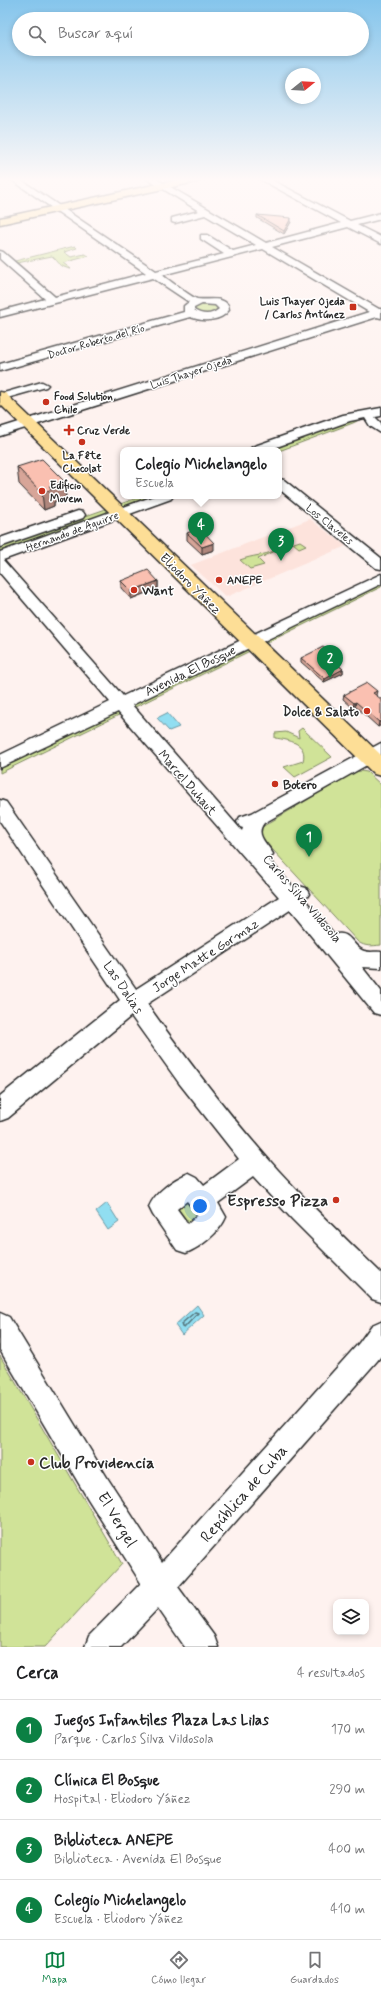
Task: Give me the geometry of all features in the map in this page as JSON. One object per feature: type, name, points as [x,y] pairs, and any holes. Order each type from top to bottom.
[{"type":"main road","name":"Eliodoro Yáñez","points":[[0,397],[254,645],[377,758]]},
{"type":"street","points":[[126,255],[195,302]]},
{"type":"street","points":[[0,314],[228,255]]},
{"type":"street","points":[[278,255],[380,313]]},
{"type":"street","points":[[5,263],[52,300]]},
{"type":"street","points":[[207,300],[218,302],[224,307],[224,310],[219,315],[208,317],[191,314],[188,309],[195,302],[207,300]]},
{"type":"street","name":"Luis Thayer Ojeda","points":[[0,432],[380,313]]},
{"type":"street","name":"Doctor Roberto del Río","points":[[0,368],[191,314]]},
{"type":"street","name":"Eliodoro Yáñez","points":[[0,397],[42,385]]},
{"type":"street","points":[[375,415],[374,424],[381,429]]},
{"type":"street","points":[[265,447],[347,418],[375,415]]},
{"type":"street","points":[[282,453],[375,415]]},
{"type":"street","name":"Los Claveles","points":[[282,485],[381,565]]},
{"type":"street","name":"Hernando de Aguirre","points":[[0,557],[115,508],[127,499]]},
{"type":"street","name":"Hernando de Aguirre","points":[[0,543],[115,508],[153,499]]},
{"type":"street","name":"Marcel Duhaut","points":[[0,564],[224,823],[296,897],[376,1001]]},
{"type":"street","name":"Avenida El Bosque","points":[[0,774],[124,708],[254,645],[381,578]]},
{"type":"street","name":"Avenida El Bosque","points":[[254,645],[381,590]]},
{"type":"street","name":"Avenida El Bosque","points":[[0,762],[124,708]]},
{"type":"street","points":[[224,823],[243,823],[258,818],[377,758]]},
{"type":"street","name":"Las Dalias","points":[[0,806],[134,1001],[214,1110],[288,1199],[381,1290]]},
{"type":"street","name":"Carlos Silva Vildosola","points":[[258,818],[251,826],[251,836],[296,897],[355,957],[367,961],[379,959]]},
{"type":"street","name":"Jorge Matte Gormaz","points":[[0,1110],[134,1001],[296,897]]},
{"type":"street","name":"Carlos Silva Vildosola","points":[[376,1001],[367,978],[379,959]]},
{"type":"street","points":[[202,1201],[255,1161]]},
{"type":"street","name":"El Vergel","points":[[0,1326],[160,1586],[203,1647]]},
{"type":"street","name":"República de Cuba","points":[[100,1647],[160,1586],[368,1352],[381,1334]]},
{"type":"shaded area","points":[[310,519],[346,546],[226,597],[191,565]]},
{"type":"green space","points":[[40,255],[68,255],[71,257],[81,255],[89,256],[63,263],[71,269],[62,266],[52,256],[17,263],[15,261]]},
{"type":"green space","points":[[198,304],[214,304],[219,309],[210,314],[194,311],[193,307]]},
{"type":"green space","points":[[363,418],[282,450],[282,447],[275,447],[349,420]]},
{"type":"green space","points":[[134,499],[148,499],[0,553],[0,546]]},
{"type":"green space","points":[[284,532],[288,536],[284,538],[291,544],[258,559],[264,565],[250,569],[240,560],[276,550],[280,538],[277,535]]},
{"type":"green space","points":[[300,541],[306,545],[299,548],[293,543]]},
{"type":"green space","points":[[381,583],[381,587],[0,773],[0,768]]},
{"type":"green space","points":[[302,728],[332,757],[295,777],[284,767],[303,761],[303,750],[300,746],[291,741],[275,738],[275,733],[286,732],[299,738],[298,731]]},
{"type":"green space","points":[[354,772],[367,772],[381,785],[381,945],[374,946],[361,944],[358,942],[260,836],[262,827]]},
{"type":"green space","points":[[188,1193],[206,1216],[187,1231],[170,1207]]},
{"type":"green space","name":"Club Providencia","points":[[0,1356],[122,1564],[45,1647],[0,1647]]},
{"type":"water","points":[[167,713],[179,727],[169,731],[157,718]]},
{"type":"water","points":[[107,1203],[119,1222],[108,1230],[96,1212]]},
{"type":"water","points":[[197,1305],[204,1315],[182,1335],[175,1325]]},
{"type":"building","points":[[42,459],[64,481],[49,486],[52,489],[42,493],[17,467]]},
{"type":"building","points":[[200,528],[214,543],[202,547],[187,533]]},
{"type":"building","points":[[148,570],[158,581],[131,591],[121,581]]},
{"type":"building","points":[[323,647],[333,654],[328,657],[343,669],[325,679],[301,658]]},
{"type":"building","points":[[367,683],[377,691],[373,693],[381,699],[381,721],[379,722],[356,702],[354,703],[344,695]]},
{"type":"place","name":"Luis Thayer Ojeda / Carlos Antúnez","points":[[353,307]]},
{"type":"place","name":"Food Solution Chile","points":[[46,402]]},
{"type":"place","name":"Cruz Verde","points":[[69,430]]},
{"type":"place","name":"La Fête Chocolat","points":[[82,442]]},
{"type":"place","name":"Edificio Movem","points":[[42,491]]},
{"type":"place","name":"Colegio Michelangelo","points":[[201,545]]},
{"type":"place","name":"Biblioteca ANEPE","points":[[281,561]]},
{"type":"place","name":"ANEPE","points":[[219,580]]},
{"type":"place","name":"Want","points":[[134,590]]},
{"type":"place","name":"Clínica El Bosque","points":[[330,678]]},
{"type":"place","name":"Dolce & Salato","points":[[367,711]]},
{"type":"place","name":"Botero","points":[[275,784]]},
{"type":"place","name":"Juegos Infantiles Plaza Las Lilas","points":[[309,857]]},
{"type":"place","name":"Espresso Pizza","points":[[336,1200]]},
{"type":"place","name":"Club Providencia","points":[[31,1462]]}]
